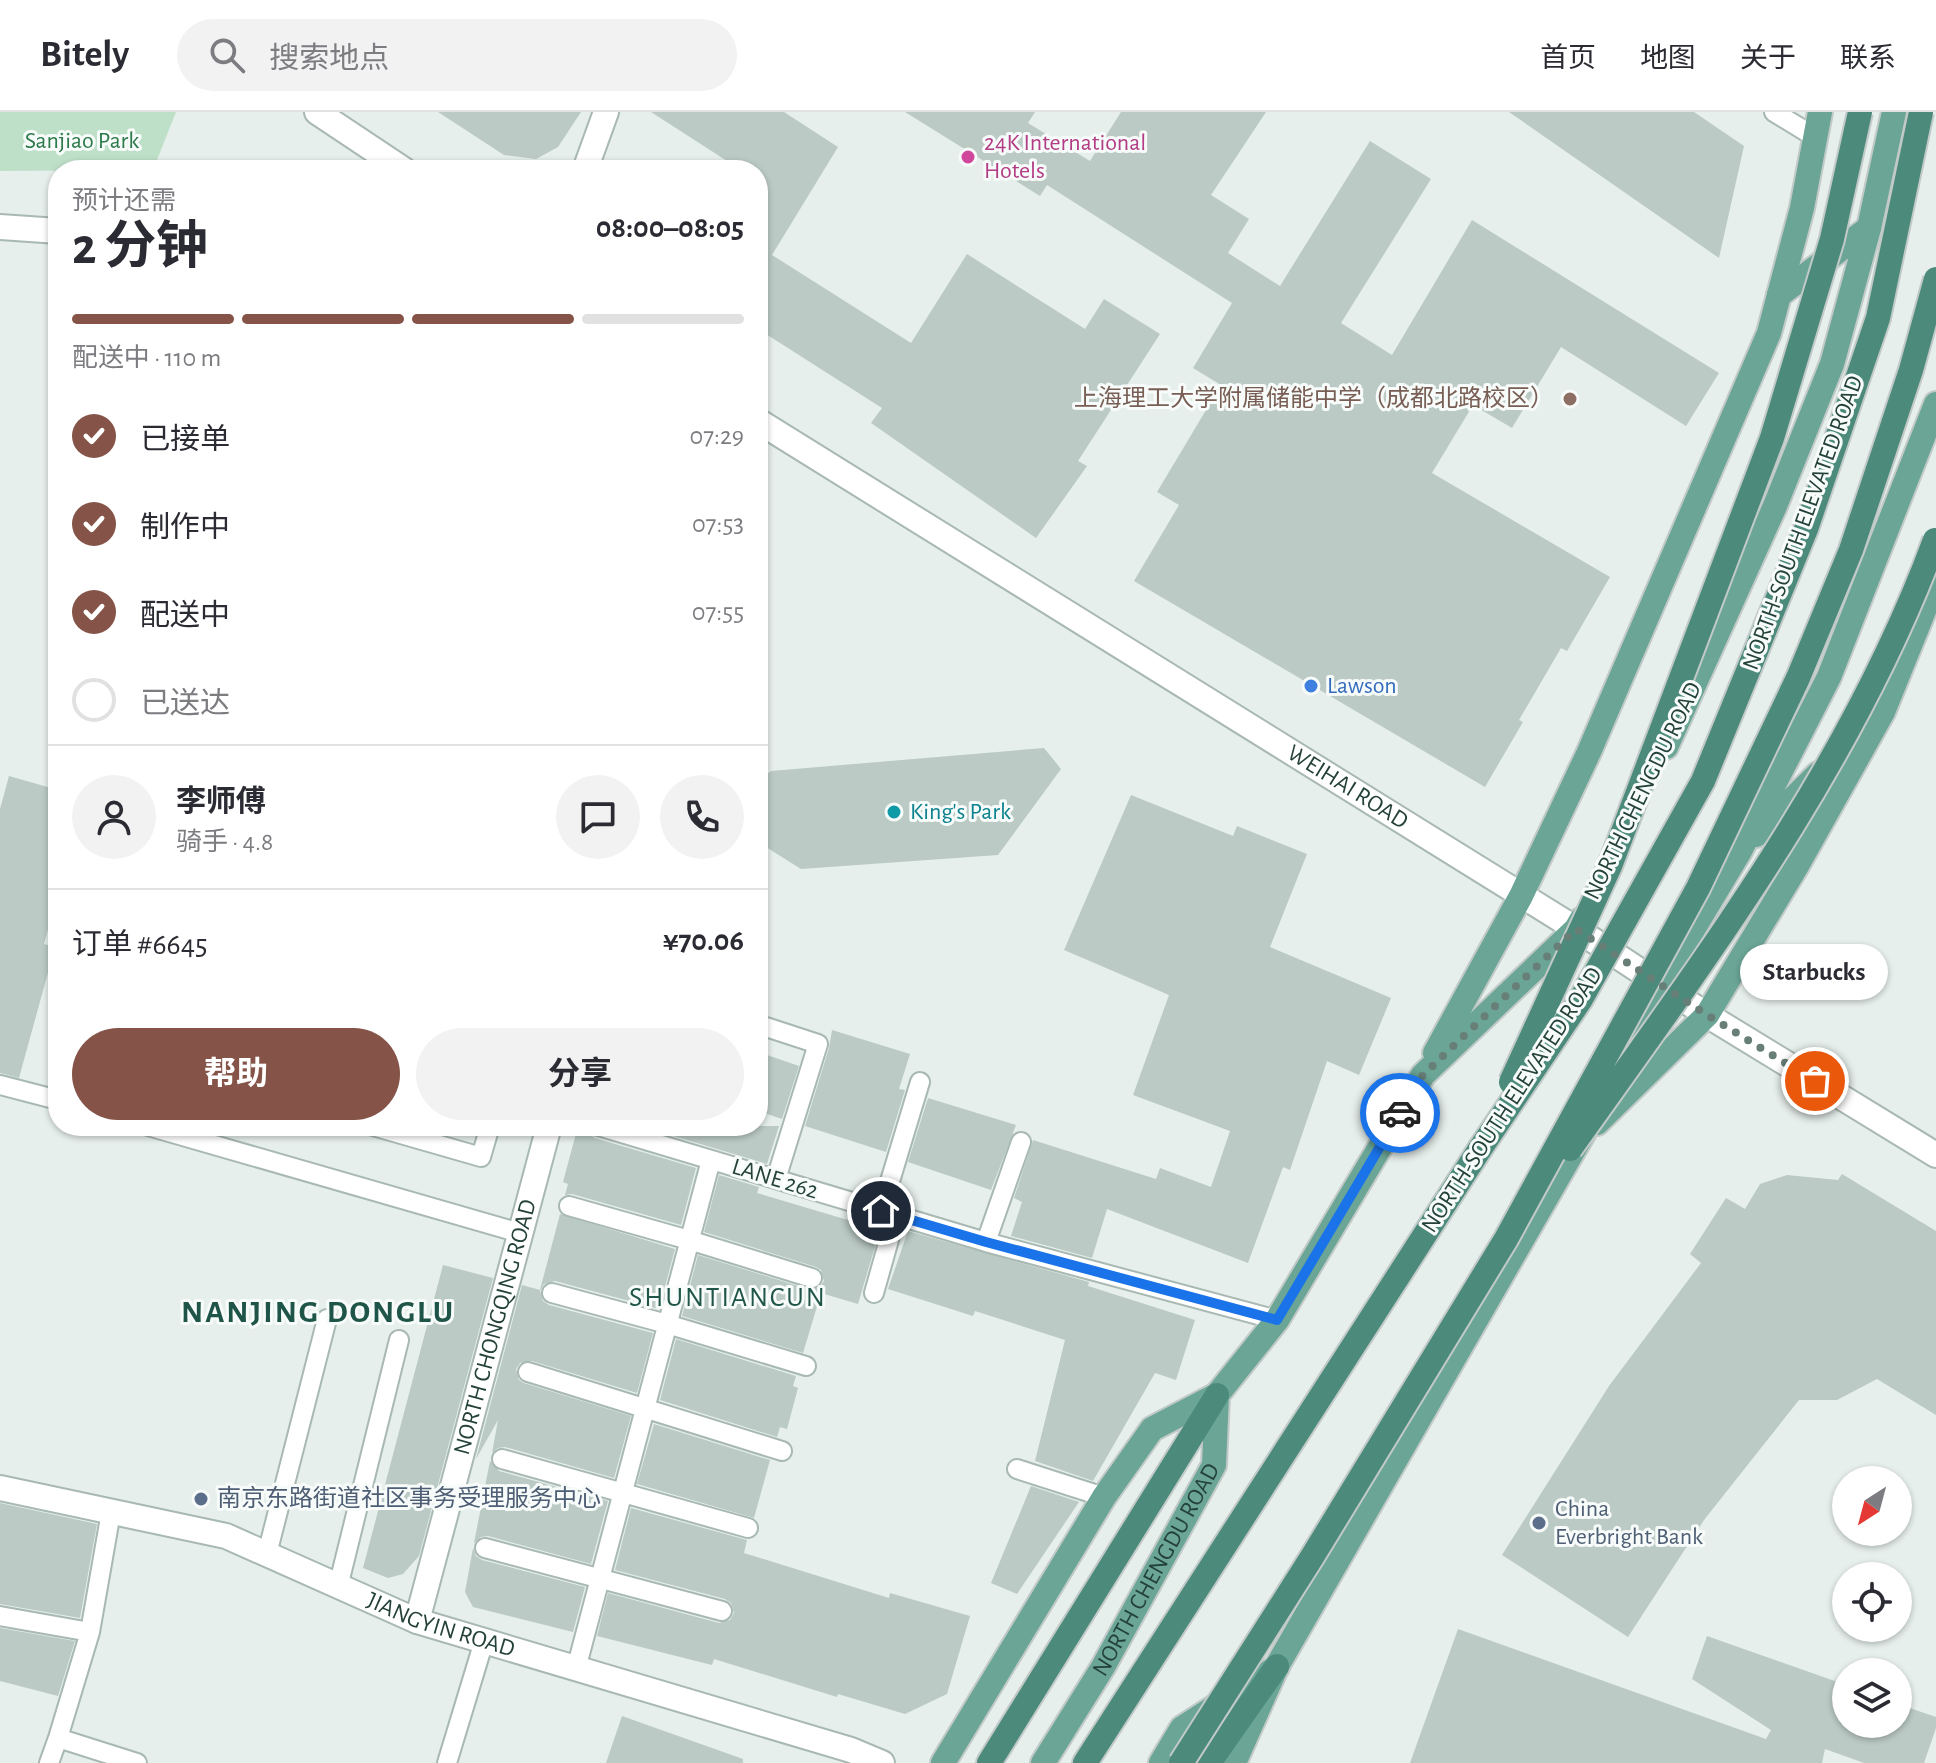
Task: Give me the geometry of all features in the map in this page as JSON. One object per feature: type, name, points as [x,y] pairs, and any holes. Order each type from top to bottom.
[{"type":"highway","points":[[1480,1149],[1610,866],[1772,438],[1832,239],[1860,112]]},
{"type":"highway","name":"NORTH-SOUTH ELEVATED ROAD","points":[[1085,1763],[1480,1149],[1581,999],[1703,781],[1806,529],[1878,318],[1921,112]]},
{"type":"highway","name":"NORTH-SOUTH ELEVATED ROAD","points":[[1181,1763],[1320,1544],[1506,1239],[1698,888],[1798,678],[1851,550],[1911,370],[1936,279]]},
{"type":"highway","points":[[1506,1239],[1708,954],[1795,820],[1870,691],[1906,613],[1936,536]]},
{"type":"highway","points":[[989,1763],[1217,1395]]},
{"type":"highway","points":[[1209,1763],[1277,1666]]},
{"type":"main road","points":[[1423,1075],[1521,896],[1589,752],[1769,333],[1802,208],[1820,112]]},
{"type":"main road","name":"NORTH CHENGDU ROAD","points":[[1043,1763],[1103,1667],[1214,1465],[1217,1395],[1277,1320],[1423,1075],[1576,929],[1641,801],[1775,506],[1832,364],[1869,228],[1894,112]]},
{"type":"main road","points":[[1779,295],[1869,228]]},
{"type":"main road","points":[[1234,1763],[1277,1666],[1579,1140],[1661,983],[1740,851],[1829,677],[1936,404]]},
{"type":"main road","points":[[1579,1140],[1707,1015],[1798,864],[1883,712],[1936,581]]},
{"type":"main road","points":[[1740,851],[1883,712]]},
{"type":"main road","points":[[943,1763],[1104,1497],[1152,1429],[1217,1395]]},
{"type":"main road","points":[[1161,1763],[1182,1728],[1277,1666]]},
{"type":"street","points":[[317,112],[389,160]]},
{"type":"street","points":[[589,160],[606,112]]},
{"type":"street","points":[[0,227],[48,230]]},
{"type":"street","name":"WEIHAI ROAD","points":[[768,427],[1936,1155]]},
{"type":"street","name":"NORTH CHONGQING ROAD","points":[[417,1621],[546,1136]]},
{"type":"street","name":"JIANGYIN ROAD","points":[[0,1488],[226,1536],[267,1554],[288,1574],[338,1587],[417,1621],[851,1750],[882,1763]]},
{"type":"lane","points":[[1774,112],[1815,137]]},
{"type":"lane","points":[[768,1028],[818,1044],[776,1179]]},
{"type":"lane","points":[[874,1293],[920,1082]]},
{"type":"lane","points":[[0,1085],[48,1097]]},
{"type":"lane","points":[[183,1136],[520,1233]]},
{"type":"lane","points":[[408,1136],[481,1157],[487,1136]]},
{"type":"lane","name":"LANE 262","points":[[631,1136],[986,1242],[1277,1320]]},
{"type":"lane","points":[[986,1242],[1021,1142]]},
{"type":"lane","points":[[576,1669],[711,1160]]},
{"type":"lane","points":[[569,1206],[812,1278]]},
{"type":"lane","points":[[552,1293],[806,1366]]},
{"type":"lane","points":[[267,1554],[327,1319]]},
{"type":"lane","points":[[338,1587],[399,1340]]},
{"type":"lane","points":[[528,1372],[782,1451]]},
{"type":"lane","points":[[502,1459],[748,1528]]},
{"type":"lane","points":[[1017,1469],[1104,1497]]},
{"type":"lane","points":[[49,1763],[90,1632],[111,1512]]},
{"type":"lane","points":[[485,1548],[722,1611]]},
{"type":"lane","points":[[0,1616],[90,1632]]},
{"type":"lane","points":[[447,1763],[484,1641]]},
{"type":"lane","points":[[58,1738],[137,1763]]},
{"type":"green space","name":"Sanjiao Park","points":[[0,112],[176,112],[157,160],[48,160],[48,171],[0,171]]},
{"type":"building","points":[[438,112],[581,112],[558,147],[536,159],[504,155]]},
{"type":"building","points":[[651,112],[784,112],[838,147],[772,255],[911,343],[967,254],[1085,329],[1104,299],[1160,334],[1078,461],[1087,466],[1036,538],[871,423],[882,408],[768,335],[768,160],[725,160]]},
{"type":"building","points":[[905,112],[1035,112],[1028,123],[1090,161],[1121,112],[1266,112],[1211,195],[1249,219],[1228,253],[1280,286],[1370,141],[1431,179],[1341,323],[1392,355],[1472,220],[1719,373],[1686,426],[1561,347],[1512,428],[1473,405],[1432,473],[1610,577],[1567,651],[1561,648],[1485,787],[1134,581],[1179,505],[1157,492],[1221,385],[1193,368],[1232,303],[1047,185],[1040,196]]},
{"type":"building","points":[[1509,112],[1694,112],[1744,146],[1719,258]]},
{"type":"building","name":"King's Park","points":[[1044,748],[1061,769],[998,855],[801,869],[768,848],[768,773]]},
{"type":"building","points":[[9,776],[48,787],[48,929],[44,944],[48,945],[48,972],[19,1078],[0,1073],[0,809]]},
{"type":"building","points":[[1131,795],[1233,836],[1237,826],[1307,854],[1270,947],[1391,998],[1359,1075],[1327,1061],[1290,1170],[1283,1167],[1248,1263],[1107,1209],[1092,1258],[1011,1236],[1022,1202],[1014,1198],[1033,1140],[1156,1179],[1160,1168],[1211,1187],[1230,1131],[1133,1095],[1169,995],[1064,950]]},
{"type":"building","points":[[832,1030],[910,1054],[899,1089],[905,1090],[886,1152],[805,1126]]},
{"type":"building","points":[[768,1055],[799,1066],[782,1119],[768,1114]]},
{"type":"building","points":[[928,1098],[1016,1125],[991,1190],[908,1162]]},
{"type":"building","points":[[768,1126],[779,1126],[767,1164],[673,1136],[768,1136]]},
{"type":"building","points":[[575,1136],[592,1136],[696,1168],[681,1225],[572,1194],[565,1195],[568,1184],[563,1182]]},
{"type":"building","points":[[1842,1174],[1936,1231],[1936,1415],[1877,1379],[1837,1400],[1799,1400],[1704,1520],[1628,1637],[1502,1555],[1609,1386],[1701,1263],[1690,1254],[1726,1198],[1745,1209],[1760,1184],[1787,1175],[1838,1180]]},
{"type":"building","points":[[719,1175],[759,1187],[757,1193],[868,1226],[877,1240],[858,1304],[821,1293],[803,1353],[682,1316],[698,1255],[808,1289],[820,1287],[824,1281],[821,1270],[816,1267],[704,1232]]},
{"type":"building","points":[[560,1214],[675,1249],[659,1309],[555,1281],[544,1284],[540,1291],[543,1301],[549,1305],[653,1333],[637,1393],[532,1361],[520,1363],[516,1369],[519,1380],[524,1383],[631,1416],[614,1478],[505,1447],[492,1453],[498,1420],[476,1459],[522,1285],[540,1290]]},
{"type":"building","points":[[908,1231],[1089,1282],[1088,1286],[1195,1320],[1176,1380],[1155,1373],[1093,1481],[1035,1461],[1065,1340],[975,1311],[973,1316],[888,1289]]},
{"type":"building","points":[[443,1265],[493,1278],[419,1556],[403,1574],[388,1578],[363,1568]]},
{"type":"building","points":[[676,1339],[796,1376],[793,1386],[798,1388],[787,1429],[780,1427],[777,1437],[660,1400]]},
{"type":"building","points":[[654,1424],[770,1460],[754,1518],[637,1484]]},
{"type":"building","points":[[490,1461],[499,1471],[608,1501],[591,1564],[488,1536],[474,1543]]},
{"type":"building","points":[[1031,1486],[1079,1502],[1017,1594],[991,1583]]},
{"type":"building","points":[[0,1503],[97,1524],[80,1618],[0,1604]]},
{"type":"building","points":[[631,1508],[747,1540],[744,1553],[889,1598],[890,1593],[970,1616],[947,1694],[905,1714],[838,1694],[837,1697],[714,1659],[712,1665],[597,1636],[608,1593],[719,1623],[730,1620],[734,1613],[731,1603],[725,1599],[615,1570]]},
{"type":"building","points":[[473,1548],[482,1560],[585,1587],[573,1632],[473,1607],[465,1592]]},
{"type":"building","points":[[0,1628],[75,1641],[58,1696],[0,1681]]},
{"type":"building","points":[[1458,1629],[1766,1739],[1771,1730],[1692,1679],[1707,1636],[1832,1680],[1832,1738],[1912,1738],[1912,1709],[1936,1717],[1936,1728],[1924,1763],[1864,1763],[1825,1749],[1822,1763],[1410,1763]]},
{"type":"building","points":[[622,1716],[743,1759],[743,1763],[606,1763]]},
{"type":"way so far","points":[[1400,1113],[1423,1075],[1576,929],[1815,1081]]},
{"type":"place","name":"24K International Hotels","points":[[968,157]]},
{"type":"place","name":"上海理工大学附属储能中学（成都北路校区）","points":[[1570,399]]},
{"type":"place","name":"Lawson","points":[[1311,686]]},
{"type":"place","name":"King's Park","points":[[894,812]]},
{"type":"place","name":"Starbucks","points":[[1815,1081]]},
{"type":"place","name":"南京东路街道社区事务受理服务中心","points":[[201,1499]]},
{"type":"place","name":"China Everbright Bank","points":[[1539,1523]]},
{"type":"district","name":"SHUNTIANCUN","points":[[728,1298]]},
{"type":"district","name":"NANJING DONGLU","points":[[318,1312]]},
{"type":"route","points":[[881,1211],[1277,1320],[1400,1113]]}]
